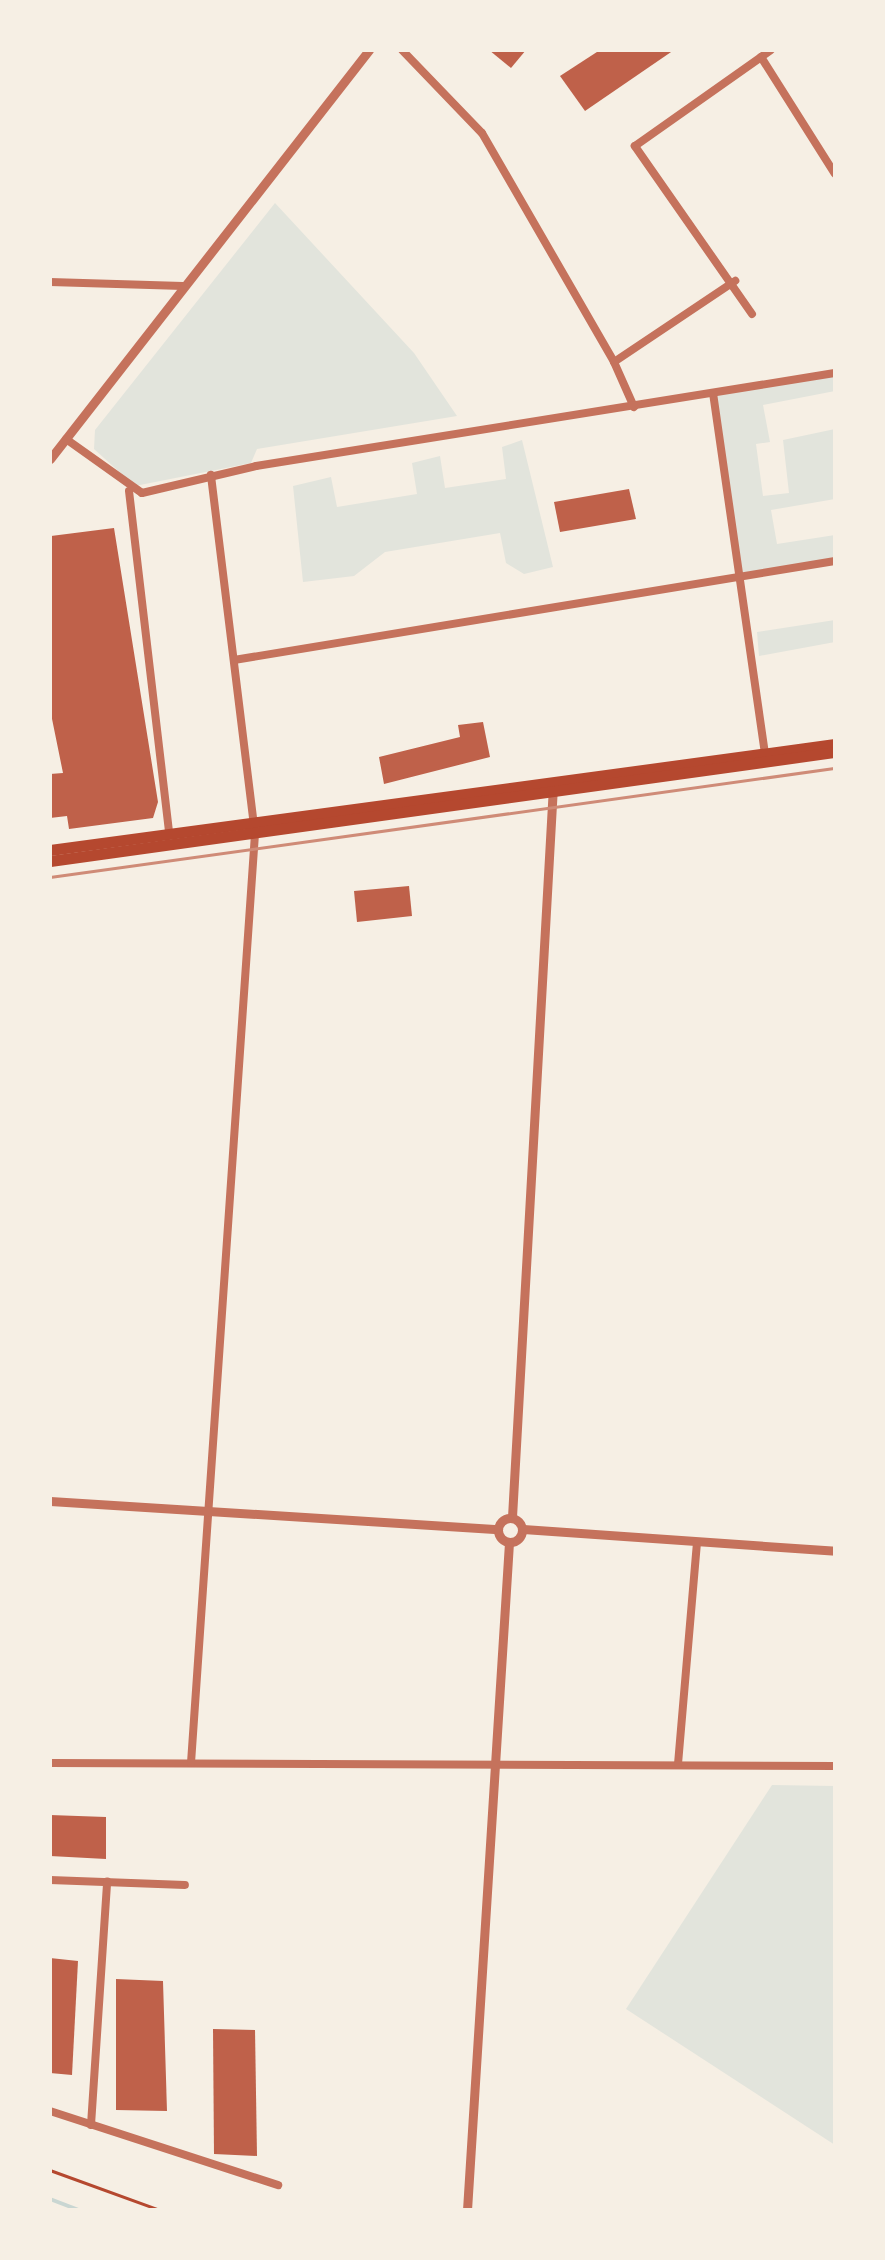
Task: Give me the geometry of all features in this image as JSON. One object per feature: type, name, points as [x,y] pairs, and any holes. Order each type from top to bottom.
[{"type":"main road","points":[[765,758],[835,744]]},
{"type":"main road","points":[[50,861],[765,758],[835,752]]},
{"type":"main road","points":[[50,850],[255,830]]},
{"type":"street","points":[[50,459],[369,50]]},
{"type":"street","points":[[402,50],[482,133],[614,362],[634,407]]},
{"type":"street","points":[[752,314],[735,280],[634,146],[771,50]]},
{"type":"street","points":[[761,57],[835,174]]},
{"type":"street","points":[[614,362],[735,280]]},
{"type":"street","points":[[50,282],[183,286]]},
{"type":"street","points":[[129,491],[835,373]]},
{"type":"street","points":[[713,394],[765,758]]},
{"type":"street","points":[[66,438],[129,491],[170,836]]},
{"type":"street","points":[[192,1763],[204,1512],[255,830],[211,475]]},
{"type":"street","points":[[234,660],[835,560]]},
{"type":"street","points":[[553,788],[512,1517],[523,1529],[835,1551]]},
{"type":"street","points":[[50,1501],[498,1529],[512,1517]]},
{"type":"street","points":[[498,1529],[509,1542]]},
{"type":"street","points":[[467,2210],[491,1763],[509,1542],[523,1529]]},
{"type":"street","points":[[678,1764],[698,1543]]},
{"type":"street","points":[[50,1763],[835,1766]]},
{"type":"street","points":[[50,1880],[185,1885]]},
{"type":"street","points":[[91,2124],[107,1882]]},
{"type":"street","points":[[50,2111],[278,2185]]},
{"type":"path","points":[[50,2170],[160,2210]]},
{"type":"shaded area","points":[[275,203],[414,353],[457,416],[257,449],[251,463],[135,486],[94,449],[95,430]]},
{"type":"shaded area","points":[[835,373],[835,391],[763,405],[770,442],[756,444],[763,496],[789,493],[783,440],[835,429],[835,499],[771,510],[777,544],[835,535],[835,561],[741,577],[713,394]]},
{"type":"shaded area","points":[[522,440],[553,567],[524,574],[506,563],[500,533],[385,552],[354,576],[303,582],[293,486],[331,477],[337,507],[417,494],[412,463],[440,456],[445,488],[506,479],[502,447]]},
{"type":"shaded area","points":[[835,620],[835,642],[759,656],[757,632]]},
{"type":"shaded area","points":[[772,1785],[835,1786],[835,2145],[626,2009]]},
{"type":"building","points":[[489,50],[526,50],[511,68]]},
{"type":"building","points":[[600,50],[674,50],[585,111],[560,76]]},
{"type":"building","points":[[629,489],[636,519],[560,532],[554,502]]},
{"type":"building","points":[[114,528],[158,802],[153,818],[69,829],[67,816],[50,818],[50,774],[63,773],[50,709],[51,536]]},
{"type":"building","points":[[483,722],[490,757],[384,784],[379,757],[460,737],[458,725]]},
{"type":"building","points":[[409,886],[412,916],[357,922],[354,891]]},
{"type":"building","points":[[50,1815],[106,1817],[106,1859],[50,1856]]},
{"type":"building","points":[[50,1958],[78,1961],[72,2075],[50,2073]]},
{"type":"building","points":[[116,1979],[163,1981],[167,2111],[116,2110]]},
{"type":"building","points":[[213,2029],[255,2030],[257,2156],[214,2154]]},
{"type":"waterway","points":[[50,2199],[78,2210]]},
{"type":"tram line","points":[[50,877],[835,768]]}]
